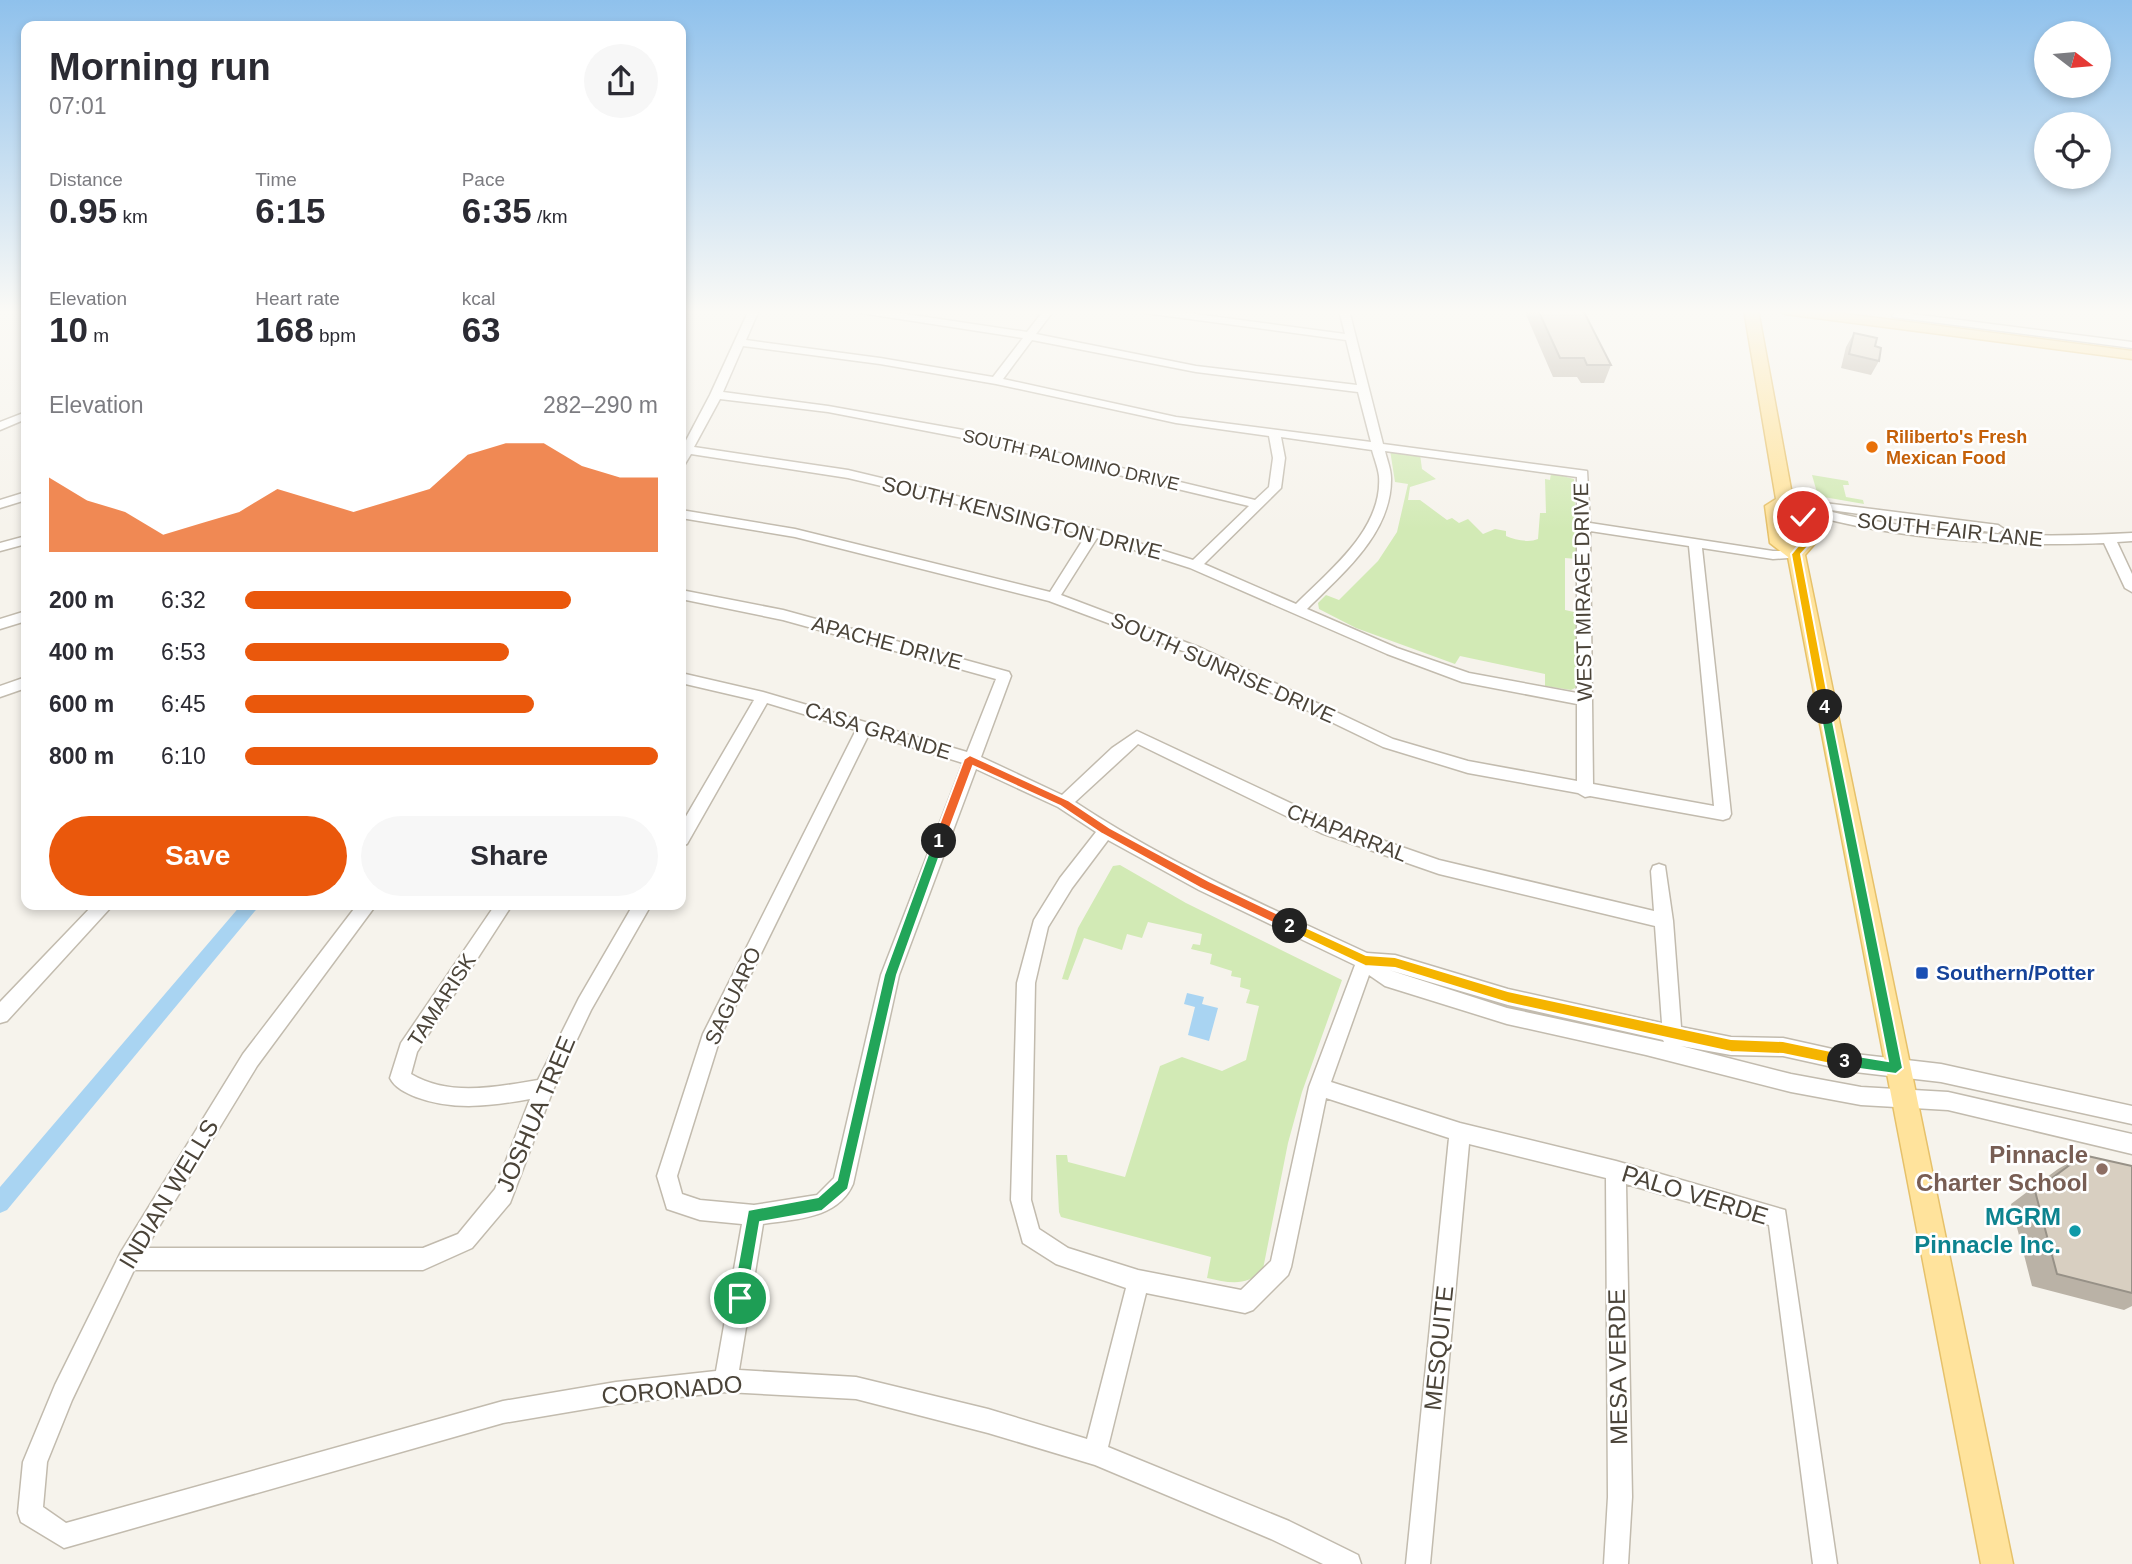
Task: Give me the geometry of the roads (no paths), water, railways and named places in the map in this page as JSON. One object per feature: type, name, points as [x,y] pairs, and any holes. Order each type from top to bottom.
[{"type":"main road","points":[[1764,383],[1785,502],[1803,517],[1807,535],[1808,541],[1797,560]]},
{"type":"main road","points":[[1785,502],[1773,506],[1779,543],[1797,560],[1896,1068],[1997,1564]]},
{"type":"street","points":[[686,451],[721,383]]},
{"type":"street","points":[[1005,383],[1176,420],[1377,445]]},
{"type":"street","points":[[1308,383],[1364,390]]},
{"type":"street","points":[[1299,609],[1339,569],[1371,527],[1380,509],[1385,477],[1362,383]]},
{"type":"street","name":"SOUTH PALOMINO DRIVE","points":[[716,395],[828,409],[963,434],[1259,505]]},
{"type":"street","points":[[0,426],[21,417]]},
{"type":"street","points":[[1195,565],[1275,488],[1279,458],[1273,432]]},
{"type":"street","name":"WEST MIRAGE DRIVE","points":[[1377,445],[1583,474],[1586,791]]},
{"type":"street","name":"SOUTH KENSINGTON DRIVE","points":[[686,455],[848,474],[1094,533],[1195,565],[1392,651],[1467,678],[1585,700]]},
{"type":"street","points":[[0,504],[21,498]]},
{"type":"street","name":"SOUTH FAIR LANE","points":[[1785,502],[1818,515],[1930,532],[2028,541],[2132,537]]},
{"type":"street","name":"SOUTH SUNRISE DRIVE","points":[[686,515],[795,533],[1053,597],[1196,651],[1388,743],[1468,767],[1586,791],[1723,814],[1695,544]]},
{"type":"street","points":[[1585,526],[1797,560]]},
{"type":"street","points":[[1053,597],[1094,533]]},
{"type":"street","points":[[1746,550],[1768,545],[1778,536]]},
{"type":"street","points":[[2109,539],[2132,588]]},
{"type":"street","points":[[0,547],[21,541]]},
{"type":"street","points":[[1695,544],[1710,553],[1797,560]]},
{"type":"street","name":"APACHE DRIVE","points":[[686,596],[783,615],[1004,676],[970,759]]},
{"type":"street","points":[[0,624],[21,618]]},
{"type":"street","name":"CASA GRANDE","points":[[686,679],[763,697],[970,759],[1064,803],[1106,831],[1205,885],[1365,961],[1385,978],[1507,1016],[1673,1043],[1783,1047],[1855,1063],[1941,1073],[2132,1115]]},
{"type":"street","points":[[0,692],[21,684]]},
{"type":"street","points":[[686,829],[763,697]]},
{"type":"street","name":"SAGUARO","points":[[754,1215],[700,1210],[674,1202],[667,1176],[712,1034],[865,726]]},
{"type":"street","name":"CHAPARRAL","points":[[1064,803],[1117,752],[1137,737],[1218,778],[1352,837],[1439,867],[1664,921]]},
{"type":"street","points":[[726,1381],[754,1215],[822,1204],[843,1184],[890,975],[970,759]]},
{"type":"street","points":[[1106,831],[1066,883],[1041,925],[1026,984],[1021,1200],[1030,1236],[1063,1257],[1138,1281],[1245,1302],[1280,1266],[1319,1087],[1365,961]]},
{"type":"street","points":[[1659,871],[1673,1043]]},
{"type":"street","points":[[0,1015],[8,995],[99,910]]},
{"type":"street","name":"INDIAN WELLS","points":[[30,1513],[35,1462],[63,1392],[128,1259],[250,1060],[363,910]]},
{"type":"street","name":"TAMARISK","points":[[501,910],[408,1049],[400,1078],[417,1090],[467,1100],[544,1088]]},
{"type":"street","name":"JOSHUA TREE","points":[[128,1259],[423,1259],[466,1241],[503,1196],[544,1088],[585,1004],[639,910]]},
{"type":"street","name":"CASA GRANDE","points":[[1673,1043],[1791,1083],[1861,1096],[1948,1101],[2132,1144]]},
{"type":"street","name":"PALO VERDE","points":[[1319,1087],[1460,1132],[1616,1171],[1778,1217],[1825,1564]]},
{"type":"street","name":"MESQUITE","points":[[1418,1564],[1460,1132]]},
{"type":"street","name":"MESA VERDE","points":[[1616,1171],[1619,1497],[1616,1564]]},
{"type":"street","points":[[1095,1453],[1138,1281]]},
{"type":"street","name":"CORONADO","points":[[30,1513],[64,1536],[503,1412],[616,1393],[726,1381],[856,1388],[1095,1453],[1280,1530],[1349,1564]]},
{"type":"water","points":[[1187,993],[1204,997],[1202,1004],[1218,1008],[1209,1041],[1188,1035],[1195,1007],[1184,1004]]},
{"type":"waterway","points":[[0,1203],[247,910]]},
{"type":"place","name":"Riliberto's Fresh Mexican Food","points":[[1872,447]]},
{"type":"place","name":"Southern/Potter","points":[[1922,973]]},
{"type":"place","name":"Pinnacle Charter School","points":[[2102,1169]]},
{"type":"place","name":"MGRM Pinnacle Inc.","points":[[2075,1231]]}]
